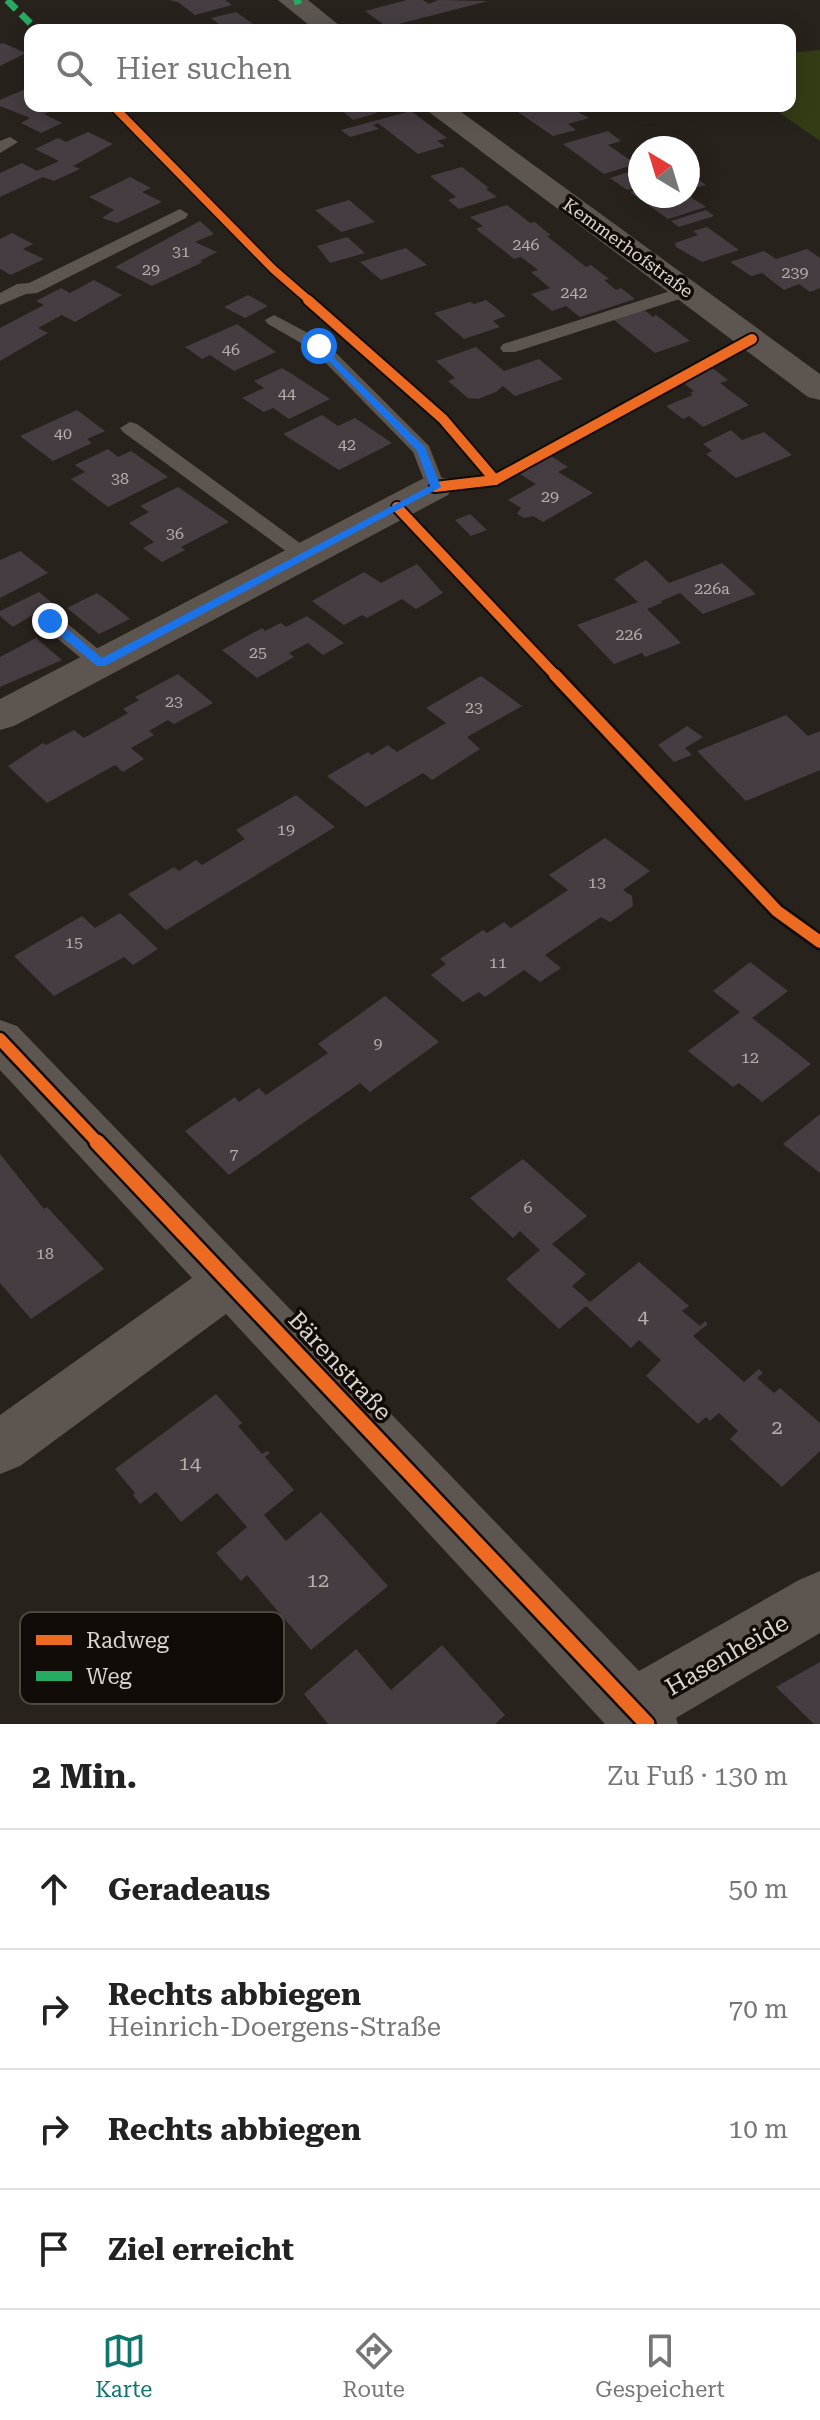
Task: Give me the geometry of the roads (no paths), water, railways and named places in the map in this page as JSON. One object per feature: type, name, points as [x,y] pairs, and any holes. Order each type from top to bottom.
[{"type":"street","points":[[295,1],[324,24]]},
{"type":"street","name":"Kemmerhofstraße","points":[[443,112],[820,390]]},
{"type":"street","points":[[0,716],[435,487]]},
{"type":"street","name":"Bärenstraße","points":[[0,1039],[640,1717]]},
{"type":"street","points":[[0,1448],[230,1281]]},
{"type":"street","name":"Hasenheide","points":[[640,1717],[820,1600]]},
{"type":"lane","points":[[0,300],[23,288],[31,289],[180,214]]},
{"type":"lane","points":[[509,348],[686,291]]},
{"type":"lane","points":[[274,320],[319,346],[422,450],[435,487]]},
{"type":"lane","points":[[130,428],[305,556]]},
{"type":"lane","points":[[50,621],[101,663]]}]
